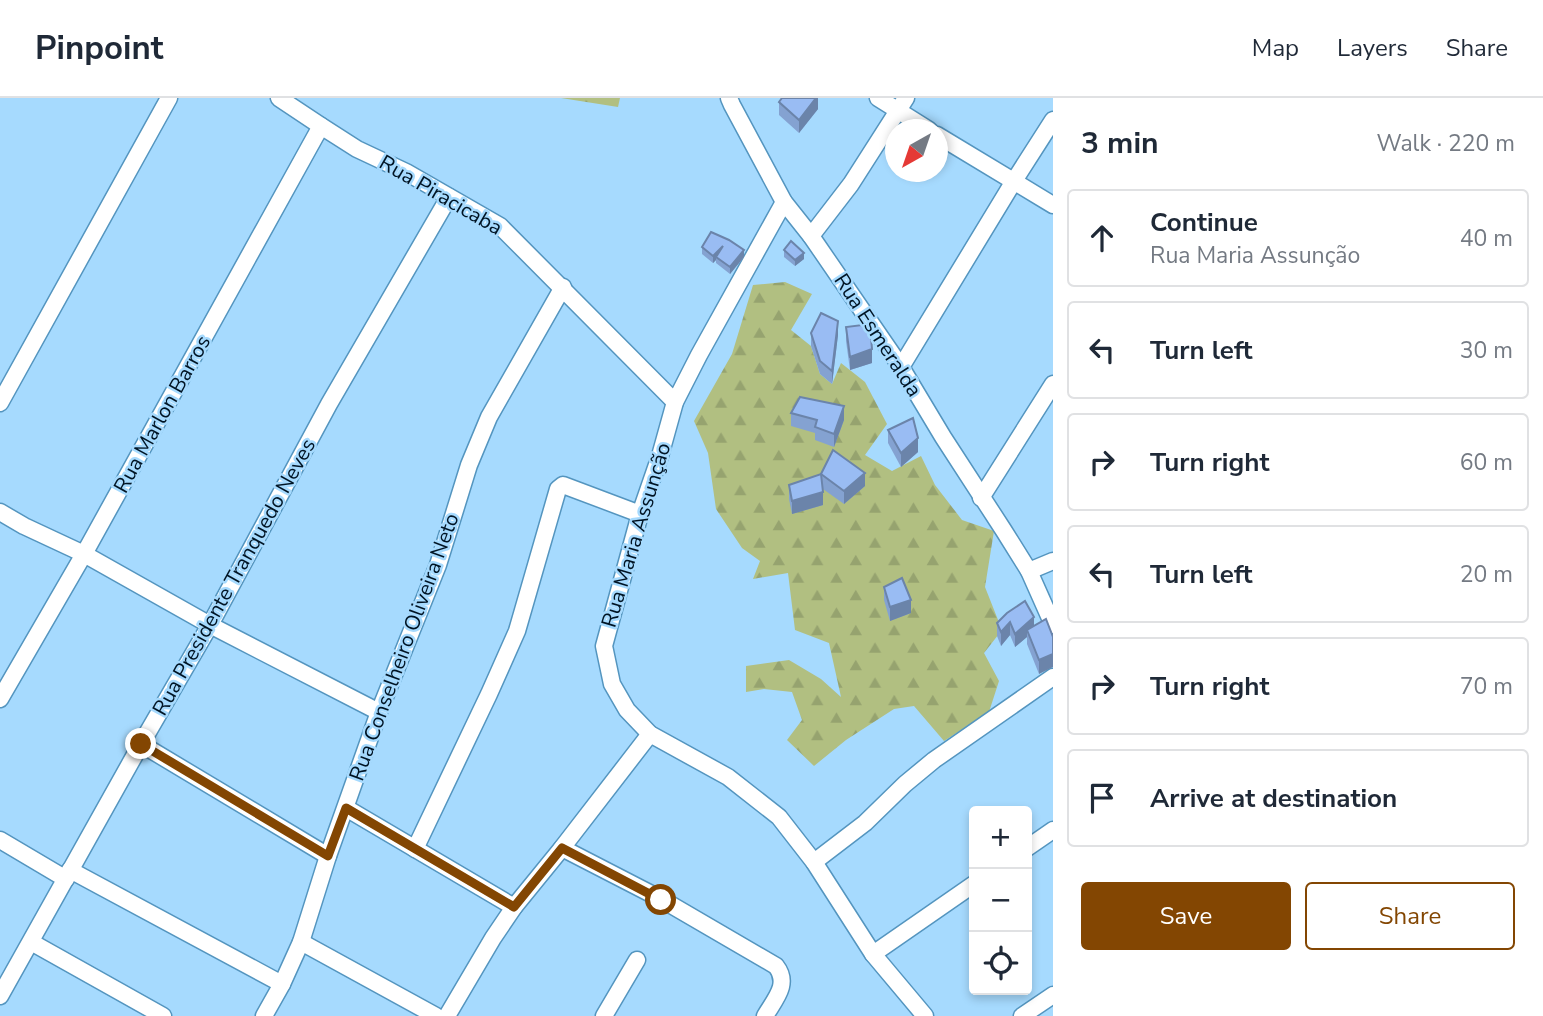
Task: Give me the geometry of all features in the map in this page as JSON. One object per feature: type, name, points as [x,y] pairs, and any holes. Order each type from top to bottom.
[{"type":"street","points":[[0,403],[169,98]]},
{"type":"street","name":"Rua Piracicaba","points":[[279,98],[357,149],[406,172],[500,226],[676,402]]},
{"type":"street","points":[[878,98],[902,104],[918,119]]},
{"type":"street","name":"Rua Esmeralda","points":[[732,101],[784,202],[811,236],[901,367],[1029,571],[1053,625]]},
{"type":"street","points":[[811,236],[851,184],[902,104]]},
{"type":"street","points":[[901,367],[1053,120]]},
{"type":"street","name":"Rua Marlon Barros","points":[[0,699],[5,677],[85,554],[321,127]]},
{"type":"street","points":[[948,142],[1053,205]]},
{"type":"street","name":"Rua Presidente Tranquedo Neves","points":[[0,996],[210,625],[329,404],[449,197]]},
{"type":"street","name":"Rua Maria Assunção","points":[[784,202],[676,402],[640,514],[604,646],[611,684],[626,710],[650,734],[728,777],[779,817],[814,862],[873,954],[925,1016]]},
{"type":"street","name":"Rua Conselheiro Oliveira Neto","points":[[264,1016],[301,942],[379,712],[438,565],[469,465],[489,417],[563,287]]},
{"type":"street","points":[[981,498],[1053,384]]},
{"type":"street","points":[[415,849],[517,631],[558,489],[563,485],[640,514]]},
{"type":"street","points":[[0,512],[85,554],[210,625],[379,712]]},
{"type":"street","points":[[1029,571],[1053,561]]},
{"type":"street","points":[[814,862],[865,823],[934,760],[1053,677]]},
{"type":"street","points":[[447,1016],[514,907],[650,734]]},
{"type":"street","points":[[141,744],[328,856]]},
{"type":"street","points":[[346,808],[514,907]]},
{"type":"street","points":[[1032,845],[1053,830]]},
{"type":"street","points":[[0,840],[282,984]]},
{"type":"street","points":[[562,848],[661,900],[776,966],[783,980],[779,993],[765,1016]]},
{"type":"street","points":[[873,954],[969,887]]},
{"type":"street","points":[[31,942],[163,1016]]},
{"type":"street","points":[[301,942],[436,1016]]},
{"type":"street","points":[[604,1016],[637,960]]},
{"type":"street","points":[[1022,1016],[1053,995]]},
{"type":"green space","points":[[561,98],[620,98],[618,107]]},
{"type":"green space","points":[[785,282],[812,294],[791,330],[811,346],[820,374],[832,384],[841,363],[865,382],[887,424],[865,455],[892,471],[921,456],[935,485],[962,520],[994,531],[985,587],[1002,630],[984,653],[999,681],[989,712],[944,741],[914,706],[894,709],[846,740],[814,766],[787,740],[802,720],[792,692],[764,689],[746,692],[746,666],[789,660],[821,679],[841,697],[829,643],[795,630],[788,573],[753,579],[760,561],[742,548],[716,509],[708,453],[694,421],[732,354],[753,285]]},
{"type":"building","points":[[782,98],[816,98],[799,120],[779,102]]},
{"type":"building","points":[[711,232],[744,250],[730,267],[716,257],[723,246],[713,256],[702,247]]},
{"type":"building","points":[[791,241],[804,253],[795,260],[784,250]]},
{"type":"building","points":[[821,313],[838,321],[832,371],[820,361],[811,333]]},
{"type":"building","points":[[870,324],[872,349],[850,357],[846,327]]},
{"type":"building","points":[[800,397],[844,406],[834,434],[815,427],[817,420],[791,413]]},
{"type":"building","points":[[913,418],[918,438],[901,453],[888,430]]},
{"type":"building","points":[[833,450],[865,473],[844,491],[821,474]]},
{"type":"building","points":[[821,474],[823,492],[792,501],[789,485]]},
{"type":"building","points":[[902,578],[911,600],[890,607],[884,587]]},
{"type":"building","points":[[1025,601],[1034,617],[1015,634],[1010,622],[1001,632],[997,623]]},
{"type":"building","points":[[1046,619],[1053,637],[1053,654],[1039,660],[1027,630]]},
{"type":"route","points":[[141,744],[328,856],[346,808],[514,907],[562,848],[661,900]]}]
